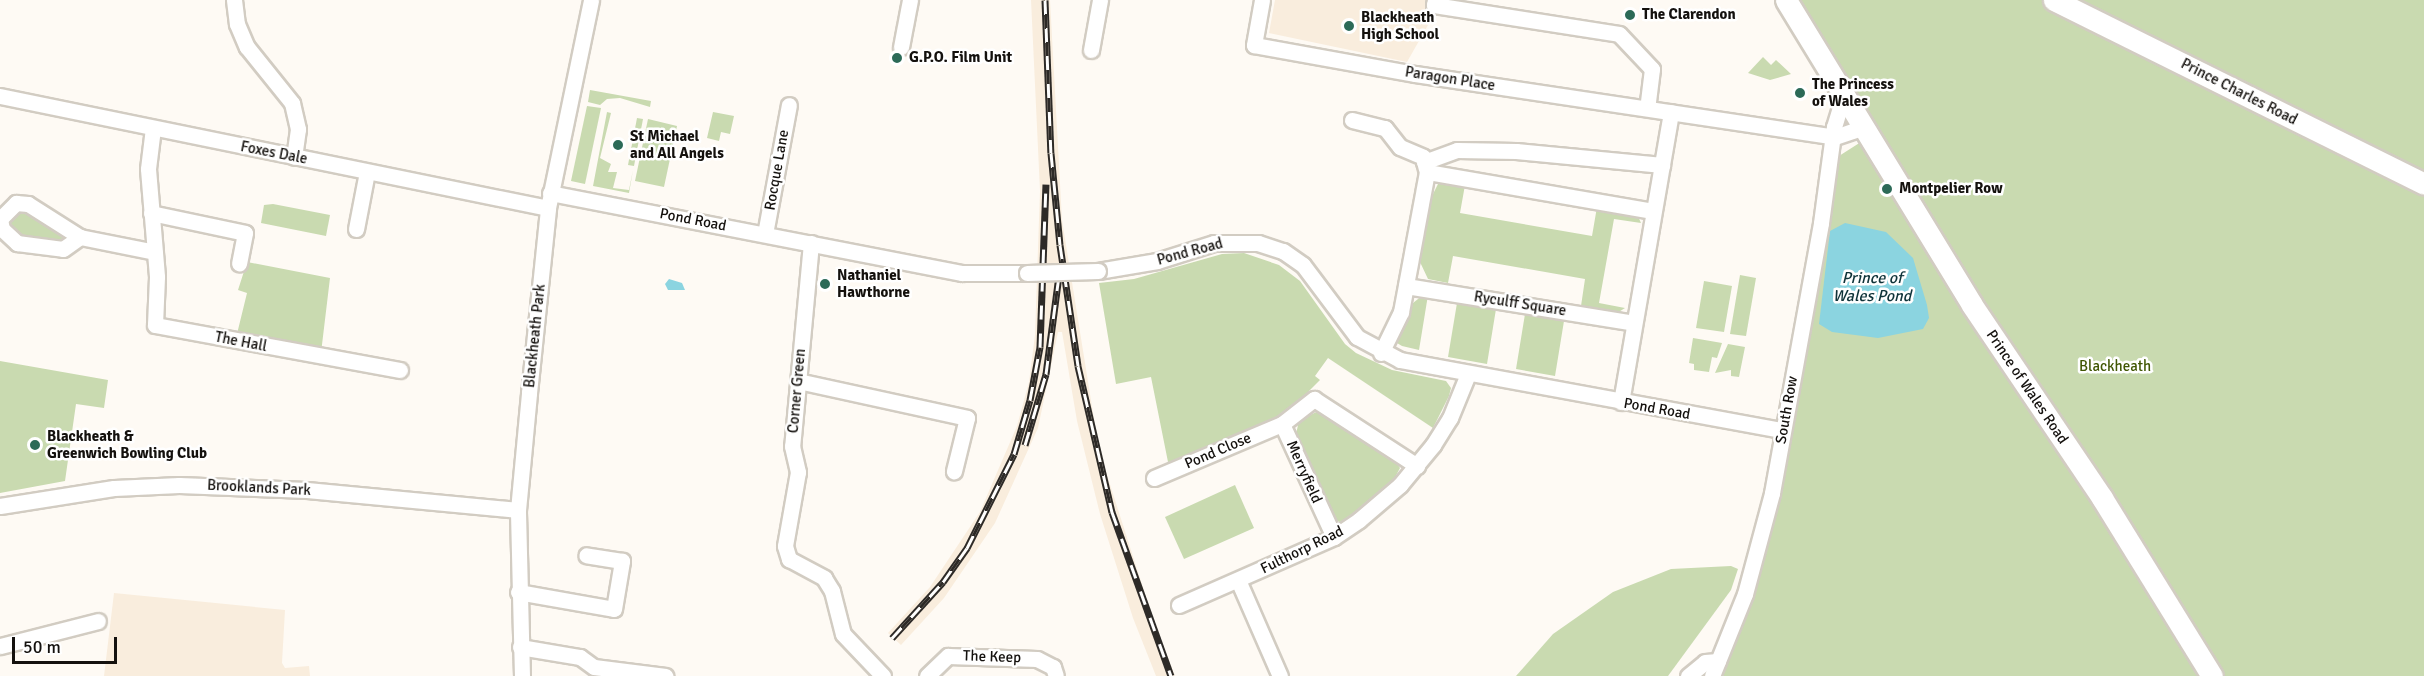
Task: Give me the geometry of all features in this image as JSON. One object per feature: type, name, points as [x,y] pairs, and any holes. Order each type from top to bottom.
[{"type":"main road","points":[[1786,0],[1843,98]]},
{"type":"main road","name":"Prince Charles Road","points":[[2054,0],[2424,184]]},
{"type":"main road","name":"Prince of Wales Road","points":[[1843,98],[1972,306],[2140,556],[2212,676]]},
{"type":"street","points":[[234,0],[237,24],[248,47],[292,103],[298,129],[294,157]]},
{"type":"street","name":"Blackheath Park","points":[[522,676],[518,592],[518,510],[549,200],[591,0]]},
{"type":"street","points":[[900,47],[910,0]]},
{"type":"street","points":[[1091,50],[1100,0]]},
{"type":"street","name":"Paragon Place","points":[[1262,0],[1254,45],[1835,137]]},
{"type":"street","points":[[1435,2],[1618,34],[1652,69],[1647,108]]},
{"type":"street","name":"Foxes Dale","points":[[0,96],[367,172],[549,200]]},
{"type":"street","name":"South Row","points":[[1715,669],[1754,562],[1783,430],[1835,137],[1834,128],[1843,98]]},
{"type":"street","name":"Rocque Lane","points":[[765,234],[789,105]]},
{"type":"street","points":[[1621,402],[1671,112]]},
{"type":"street","points":[[1352,120],[1385,128],[1400,147],[1426,167],[1653,211]]},
{"type":"street","name":"The Hall","points":[[153,128],[148,169],[155,252],[155,325],[400,370]]},
{"type":"street","points":[[1835,137],[1861,128]]},
{"type":"street","points":[[1426,167],[1457,150],[1516,150],[1662,165]]},
{"type":"street","points":[[1381,353],[1401,312],[1426,167]]},
{"type":"street","points":[[356,229],[367,172]]},
{"type":"street","name":"Pond Road","points":[[549,200],[765,234],[962,273],[1098,271],[1157,261],[1214,243],[1258,243],[1283,251],[1303,265],[1346,326],[1381,353],[1468,374],[1783,430]]},
{"type":"street","points":[[0,245],[1,222],[15,203],[28,204],[80,237],[155,252]]},
{"type":"street","points":[[151,213],[245,233],[239,263]]},
{"type":"street","points":[[1,222],[16,243],[40,248],[63,249],[80,237]]},
{"type":"street","name":"Corner Green","points":[[811,243],[792,446],[798,472],[785,546],[789,559],[824,578],[832,591],[843,634],[883,676]]},
{"type":"street","name":"Ryculff Square","points":[[1406,286],[1634,323]]},
{"type":"street","name":"Fulthorp Road","points":[[1179,605],[1334,537],[1379,505],[1416,466],[1450,418],[1468,374]]},
{"type":"street","points":[[798,381],[967,418],[954,471]]},
{"type":"street","name":"Merryfield","points":[[1334,537],[1282,424],[1314,399],[1416,466]]},
{"type":"street","name":"Pond Close","points":[[1154,478],[1282,424]]},
{"type":"street","name":"Brooklands Park","points":[[0,506],[114,488],[179,485],[307,490],[518,510]]},
{"type":"street","points":[[518,592],[614,609],[622,561],[586,555]]},
{"type":"street","points":[[1238,580],[1280,676]]},
{"type":"street","points":[[0,646],[98,621]]},
{"type":"street","points":[[520,646],[580,657],[594,667],[665,676]]},
{"type":"street","name":"The Keep","points":[[927,676],[948,656],[1037,658],[1053,667],[1056,676]]},
{"type":"street","points":[[1688,676],[1705,662],[1715,669]]},
{"type":"shaded area","points":[[1031,0],[1050,0],[1062,220],[1099,450],[1153,619],[1175,676],[1156,676],[1133,618],[1100,514],[1077,421],[1062,332],[1058,332],[1038,428],[995,523],[944,598],[901,645],[888,633],[930,587],[980,512],[1017,426],[1029,382],[1035,335],[1040,191]]},
{"type":"shaded area","name":"Blackheath High School","points":[[1275,0],[1428,0],[1432,18],[1407,62],[1269,33]]},
{"type":"shaded area","points":[[114,593],[285,610],[282,663],[285,668],[309,666],[310,676],[104,676]]},
{"type":"green space","name":"Blackheath","points":[[1794,0],[2424,0],[2424,676],[1723,676],[1762,564],[1782,485],[1839,156],[1875,133]]},
{"type":"green space","points":[[1763,57],[1771,65],[1776,60],[1791,74],[1770,80],[1748,73]]},
{"type":"green space","points":[[590,90],[651,101],[650,107],[620,98],[607,99],[600,105],[588,102]]},
{"type":"green space","points":[[587,106],[601,108],[585,184],[571,181]]},
{"type":"green space","points":[[607,112],[611,113],[600,158],[611,164],[608,172],[617,172],[613,188],[629,190],[633,170],[629,193],[593,186]]},
{"type":"green space","points":[[713,112],[734,116],[730,134],[721,132],[719,141],[707,138]]},
{"type":"green space","points":[[637,118],[643,119],[634,166],[628,165]]},
{"type":"green space","points":[[648,119],[677,126],[664,187],[635,181]]},
{"type":"green space","points":[[1445,181],[1465,185],[1460,213],[1592,236],[1597,207],[1637,214],[1641,223],[1614,219],[1599,303],[1625,308],[1617,313],[1581,306],[1585,279],[1453,256],[1448,283],[1428,279],[1420,262],[1430,200],[1438,184]]},
{"type":"green space","points":[[273,204],[330,215],[326,236],[261,223],[264,205]]},
{"type":"green space","points":[[26,209],[59,231],[65,240],[18,236],[7,224],[8,218],[13,212]]},
{"type":"green space","points":[[1244,253],[1279,265],[1300,281],[1345,344],[1356,353],[1392,370],[1446,381],[1451,388],[1449,396],[1433,428],[1328,358],[1315,376],[1320,380],[1286,414],[1169,467],[1151,377],[1116,384],[1099,283],[1134,279],[1222,254]]},
{"type":"green space","points":[[247,262],[330,278],[321,353],[236,338],[247,293],[238,290]]},
{"type":"green space","points":[[1740,275],[1756,278],[1746,336],[1730,334]]},
{"type":"green space","points":[[1704,281],[1732,286],[1724,332],[1696,328]]},
{"type":"green space","points":[[1423,295],[1428,295],[1419,350],[1402,346],[1397,343],[1413,303]]},
{"type":"green space","points":[[1457,303],[1496,309],[1487,364],[1448,357]]},
{"type":"green space","points":[[1525,314],[1564,321],[1555,376],[1516,369]]},
{"type":"green space","points":[[1693,338],[1722,343],[1717,358],[1712,357],[1709,372],[1694,370],[1694,364],[1689,363]]},
{"type":"green space","points":[[1728,344],[1745,347],[1739,377],[1731,376],[1731,370],[1715,373]]},
{"type":"green space","name":"Blackheath & Greenwich Bowling Club","points":[[0,361],[108,380],[104,408],[76,404],[65,481],[0,493]]},
{"type":"green space","points":[[1320,410],[1393,458],[1400,468],[1390,487],[1343,523],[1334,520],[1295,438],[1299,421]]},
{"type":"green space","points":[[1235,485],[1254,528],[1184,559],[1165,517]]},
{"type":"green space","points":[[1731,566],[1738,569],[1731,590],[1668,676],[1516,676],[1553,634],[1613,592],[1671,569]]},
{"type":"water","name":"Prince of Wales Pond","points":[[1845,223],[1886,232],[1913,258],[1929,318],[1923,329],[1878,338],[1832,332],[1819,324],[1830,231]]},
{"type":"water","points":[[669,279],[682,283],[685,290],[668,290],[665,284]]},
{"type":"railway","points":[[1045,0],[1051,153],[1060,245],[1078,366],[1112,512],[1171,676]]},
{"type":"railway","points":[[892,638],[943,582],[967,548],[1014,454],[1030,400],[1040,347],[1046,184]]},
{"type":"railway","points":[[1025,445],[1046,374],[1059,275]]},
{"type":"place","name":"The Clarendon","points":[[1630,15]]},
{"type":"place","name":"Blackheath High School","points":[[1349,26]]},
{"type":"place","name":"G.P.O. Film Unit","points":[[897,58]]},
{"type":"place","name":"The Princess of Wales","points":[[1800,93]]},
{"type":"place","name":"St Michael and All Angels","points":[[618,145]]},
{"type":"place","name":"Montpelier Row","points":[[1887,189]]},
{"type":"place","name":"Nathaniel Hawthorne","points":[[825,284]]},
{"type":"place","name":"Blackheath & Greenwich Bowling Club","points":[[35,445]]}]
